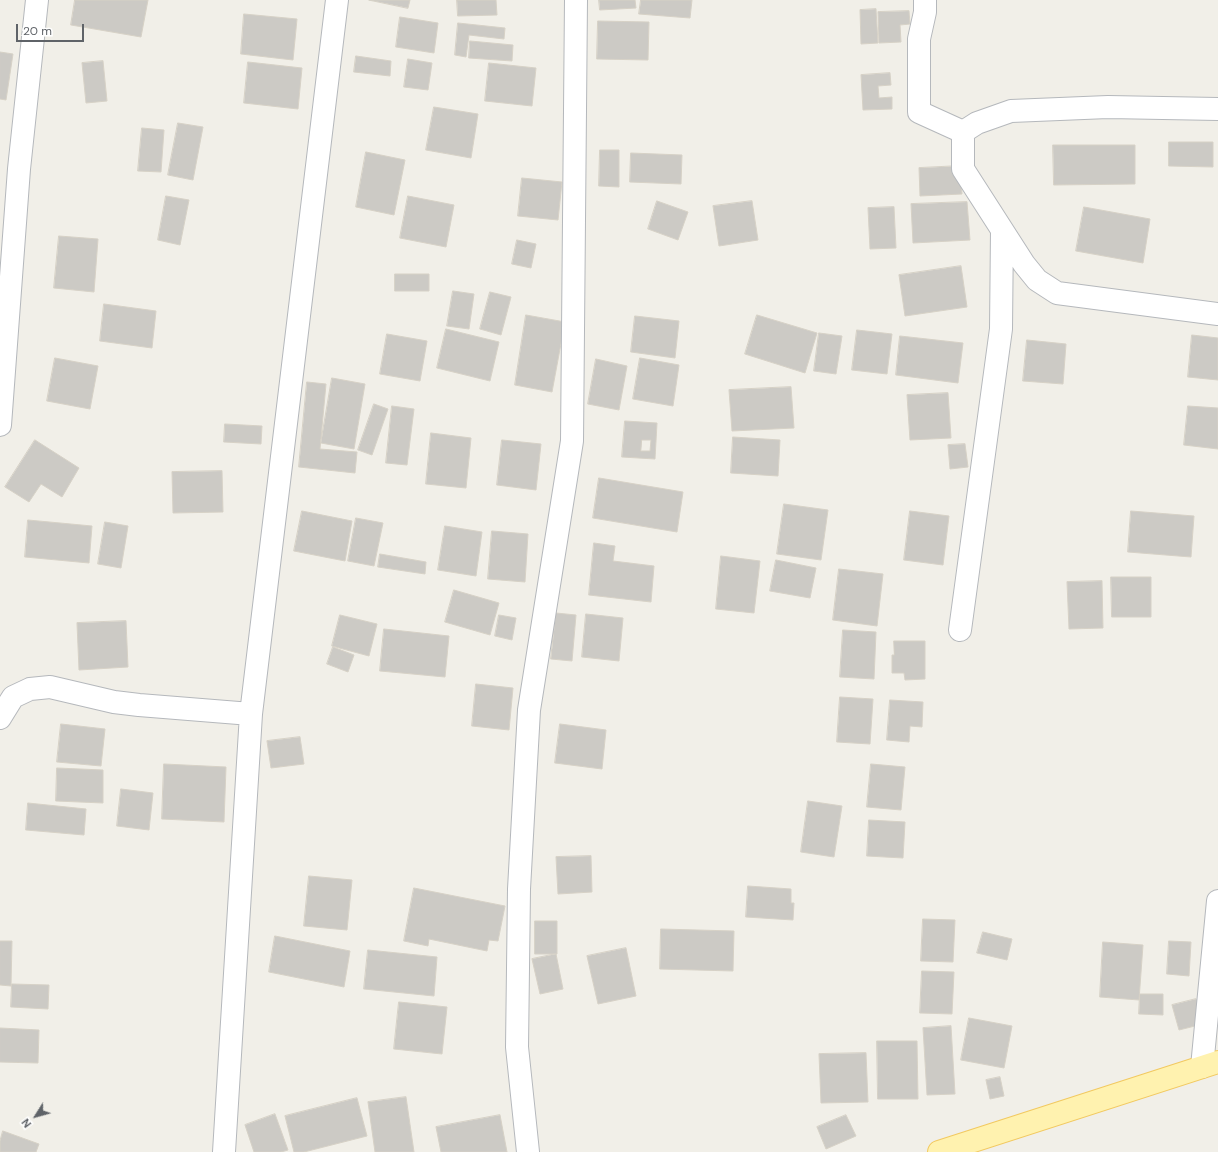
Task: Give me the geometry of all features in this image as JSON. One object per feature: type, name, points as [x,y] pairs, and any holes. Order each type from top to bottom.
[{"type":"main road","points":[[939,1152],[1210,1065]]},
{"type":"street","points":[[0,425],[19,168],[37,0]]},
{"type":"street","points":[[224,1152],[251,714],[337,0]]},
{"type":"street","points":[[528,1152],[517,1047],[519,889],[529,710],[572,441],[576,0]]},
{"type":"street","points":[[925,0],[925,12],[919,39],[919,112],[963,132]]},
{"type":"street","points":[[963,132],[977,123],[1011,112],[1108,107],[1218,109]]},
{"type":"street","points":[[963,132],[963,169],[1024,264],[1037,280],[1057,293],[1218,314]]},
{"type":"street","points":[[960,630],[1001,329],[1002,230]]},
{"type":"street","points":[[0,718],[13,696],[30,689],[50,687],[114,702],[251,714]]},
{"type":"street","points":[[1210,1065],[1218,901]]},
{"type":"building","points":[[75,0],[148,0],[141,37],[71,25]]},
{"type":"building","points":[[369,0],[410,0],[408,8]]},
{"type":"building","points":[[457,0],[496,0],[497,15],[458,16]]},
{"type":"building","points":[[599,0],[635,0],[636,8],[600,10]]},
{"type":"building","points":[[641,0],[692,0],[690,18],[639,14]]},
{"type":"building","points":[[876,9],[878,43],[861,44],[860,10]]},
{"type":"building","points":[[909,11],[910,24],[900,25],[901,42],[879,43],[878,12]]},
{"type":"building","points":[[244,14],[297,19],[293,60],[241,54]]},
{"type":"building","points":[[400,17],[438,23],[434,53],[396,47]]},
{"type":"building","points":[[598,21],[649,22],[648,60],[597,59]]},
{"type":"building","points":[[458,23],[505,28],[504,39],[469,35],[466,57],[455,55]]},
{"type":"building","points":[[470,41],[513,45],[512,61],[469,58]]},
{"type":"building","points":[[0,52],[13,54],[6,100],[0,99]]},
{"type":"building","points":[[356,56],[391,61],[390,76],[354,72]]},
{"type":"building","points":[[408,59],[432,63],[428,90],[404,87]]},
{"type":"building","points":[[103,61],[107,101],[86,103],[82,63]]},
{"type":"building","points":[[248,62],[302,68],[298,109],[244,103]]},
{"type":"building","points":[[489,63],[536,68],[532,106],[485,101]]},
{"type":"building","points":[[890,73],[891,85],[878,86],[879,98],[892,97],[892,109],[863,110],[861,75]]},
{"type":"building","points":[[434,107],[478,114],[471,158],[426,150]]},
{"type":"building","points":[[178,123],[203,127],[193,180],[168,175]]},
{"type":"building","points":[[142,128],[164,130],[161,172],[138,171]]},
{"type":"building","points":[[1169,142],[1213,142],[1213,167],[1169,166]]},
{"type":"building","points":[[1053,145],[1135,145],[1135,184],[1054,185]]},
{"type":"building","points":[[600,150],[619,150],[619,187],[599,186]]},
{"type":"building","points":[[366,152],[405,160],[394,215],[356,207]]},
{"type":"building","points":[[631,153],[682,155],[681,184],[630,182]]},
{"type":"building","points":[[960,166],[962,194],[920,196],[919,168]]},
{"type":"building","points":[[522,178],[562,182],[558,220],[518,216]]},
{"type":"building","points":[[166,196],[189,200],[180,245],[158,240]]},
{"type":"building","points":[[408,196],[454,205],[446,247],[400,238]]},
{"type":"building","points":[[657,201],[688,212],[678,240],[648,229]]},
{"type":"building","points":[[752,201],[758,240],[719,246],[713,206]]},
{"type":"building","points":[[967,202],[970,240],[913,243],[911,204]]},
{"type":"building","points":[[894,207],[896,248],[870,249],[868,208]]},
{"type":"building","points":[[1084,207],[1150,219],[1143,263],[1076,251]]},
{"type":"building","points":[[59,236],[98,239],[94,292],[54,288]]},
{"type":"building","points":[[517,240],[536,244],[531,268],[512,264]]},
{"type":"building","points":[[961,266],[967,307],[905,316],[899,275]]},
{"type":"building","points":[[395,274],[429,274],[429,291],[395,291]]},
{"type":"building","points":[[453,291],[474,294],[469,329],[447,326]]},
{"type":"building","points":[[490,292],[511,297],[501,335],[480,329]]},
{"type":"building","points":[[104,304],[156,311],[152,348],[100,341]]},
{"type":"building","points":[[526,315],[565,322],[552,392],[515,385]]},
{"type":"building","points":[[757,315],[817,333],[805,373],[745,354]]},
{"type":"building","points":[[635,316],[679,321],[675,358],[631,352]]},
{"type":"building","points":[[446,329],[499,342],[490,381],[437,368]]},
{"type":"building","points":[[857,330],[892,334],[887,374],[852,370]]},
{"type":"building","points":[[819,333],[842,336],[836,374],[814,371]]},
{"type":"building","points":[[387,334],[427,341],[420,381],[380,374]]},
{"type":"building","points":[[1192,335],[1218,338],[1218,380],[1188,377]]},
{"type":"building","points":[[900,336],[963,343],[958,383],[896,375]]},
{"type":"building","points":[[1027,340],[1066,344],[1063,384],[1023,381]]},
{"type":"building","points":[[55,358],[98,366],[90,409],[47,401]]},
{"type":"building","points":[[640,358],[679,365],[673,406],[633,399]]},
{"type":"building","points":[[596,359],[627,366],[619,410],[588,404]]},
{"type":"building","points":[[332,378],[365,384],[354,449],[321,443]]},
{"type":"building","points":[[307,382],[326,384],[320,449],[357,452],[355,473],[299,467]]},
{"type":"building","points":[[791,387],[794,428],[732,431],[729,390]]},
{"type":"building","points":[[948,393],[951,438],[910,440],[907,395]]},
{"type":"building","points":[[374,404],[388,409],[372,455],[358,450]]},
{"type":"building","points":[[392,406],[414,409],[407,465],[386,463]]},
{"type":"building","points":[[1188,406],[1218,408],[1218,449],[1184,445]]},
{"type":"building","points":[[625,421],[657,423],[655,459],[622,457]],"holes":[[[642,440],[651,440],[650,451],[641,451]]]},
{"type":"building","points":[[225,424],[262,426],[261,444],[224,442]]},
{"type":"building","points":[[431,433],[471,438],[466,488],[426,484]]},
{"type":"building","points":[[733,437],[780,440],[778,476],[731,473]]},
{"type":"building","points":[[35,440],[79,468],[62,497],[41,484],[29,502],[5,487]]},
{"type":"building","points":[[502,440],[541,444],[536,490],[497,485]]},
{"type":"building","points":[[965,444],[968,467],[950,469],[948,445]]},
{"type":"building","points":[[222,471],[223,512],[173,513],[172,472]]},
{"type":"building","points":[[599,478],[683,492],[677,532],[593,518]]},
{"type":"building","points":[[784,504],[828,510],[821,560],[777,554]]},
{"type":"building","points":[[302,511],[352,521],[345,561],[294,551]]},
{"type":"building","points":[[910,511],[949,516],[943,565],[904,560]]},
{"type":"building","points":[[1131,511],[1194,516],[1191,557],[1128,552]]},
{"type":"building","points":[[356,518],[383,523],[374,566],[348,561]]},
{"type":"building","points":[[28,520],[92,526],[89,563],[25,557]]},
{"type":"building","points":[[105,522],[128,526],[121,568],[98,564]]},
{"type":"building","points":[[445,526],[482,532],[476,576],[438,570]]},
{"type":"building","points":[[492,531],[528,534],[525,582],[488,579]]},
{"type":"building","points":[[594,543],[615,546],[613,561],[654,566],[651,602],[589,595]]},
{"type":"building","points":[[380,554],[426,562],[425,574],[378,567]]},
{"type":"building","points":[[721,556],[760,561],[754,613],[716,609]]},
{"type":"building","points":[[776,560],[816,568],[810,598],[770,591]]},
{"type":"building","points":[[839,569],[883,574],[877,626],[833,620]]},
{"type":"building","points":[[1111,577],[1151,577],[1151,617],[1112,617]]},
{"type":"building","points":[[1102,581],[1103,628],[1069,629],[1067,582]]},
{"type":"building","points":[[454,590],[499,603],[490,635],[445,622]]},
{"type":"building","points":[[556,613],[576,615],[572,661],[551,659]]},
{"type":"building","points":[[586,614],[623,618],[619,661],[582,657]]},
{"type":"building","points":[[340,615],[377,624],[369,656],[332,646]]},
{"type":"building","points":[[499,615],[516,618],[512,640],[495,636]]},
{"type":"building","points":[[126,621],[128,667],[79,670],[77,623]]},
{"type":"building","points":[[384,629],[449,636],[445,677],[380,671]]},
{"type":"building","points":[[843,630],[876,632],[874,679],[840,677]]},
{"type":"building","points":[[894,641],[925,641],[925,679],[905,680],[904,673],[892,673]]},
{"type":"building","points":[[333,647],[354,655],[348,672],[327,664]]},
{"type":"building","points":[[476,684],[513,688],[509,730],[472,726]]},
{"type":"building","points":[[840,697],[873,699],[870,744],[837,742]]},
{"type":"building","points":[[890,700],[923,702],[922,727],[910,726],[909,742],[887,740]]},
{"type":"building","points":[[61,724],[105,729],[101,766],[57,762]]},
{"type":"building","points":[[560,724],[606,730],[602,769],[555,763]]},
{"type":"building","points":[[300,737],[304,764],[271,768],[267,741]]},
{"type":"building","points":[[164,764],[226,767],[224,822],[162,819]]},
{"type":"building","points":[[871,764],[905,767],[901,810],[867,807]]},
{"type":"building","points":[[57,768],[103,770],[103,803],[56,801]]},
{"type":"building","points":[[121,789],[153,793],[149,830],[117,826]]},
{"type":"building","points":[[808,801],[842,806],[834,857],[801,852]]},
{"type":"building","points":[[28,803],[86,809],[84,835],[26,830]]},
{"type":"building","points":[[869,820],[905,822],[903,858],[867,856]]},
{"type":"building","points":[[591,856],[592,892],[558,894],[556,857]]},
{"type":"building","points":[[309,876],[352,880],[347,930],[304,926]]},
{"type":"building","points":[[748,886],[791,889],[791,903],[794,903],[793,920],[746,917]]},
{"type":"building","points":[[414,888],[505,906],[498,941],[489,940],[487,951],[429,939],[428,946],[404,941]]},
{"type":"building","points":[[923,919],[955,920],[953,962],[921,961]]},
{"type":"building","points":[[535,921],[557,921],[557,954],[535,954]]},
{"type":"building","points":[[661,929],[734,931],[733,971],[660,969]]},
{"type":"building","points":[[983,932],[1012,939],[1007,960],[977,953]]},
{"type":"building","points":[[275,936],[350,951],[344,987],[269,972]]},
{"type":"building","points":[[0,941],[12,941],[11,986],[0,985]]},
{"type":"building","points":[[1169,941],[1191,942],[1189,976],[1167,974]]},
{"type":"building","points":[[1103,942],[1143,945],[1139,1000],[1100,997]]},
{"type":"building","points":[[626,948],[636,996],[598,1004],[587,956]]},
{"type":"building","points":[[368,950],[437,957],[434,996],[364,989]]},
{"type":"building","points":[[556,954],[563,989],[540,994],[532,959]]},
{"type":"building","points":[[922,971],[954,972],[952,1014],[920,1013]]},
{"type":"building","points":[[12,984],[49,985],[48,1009],[11,1007]]},
{"type":"building","points":[[1140,994],[1163,994],[1163,1015],[1139,1014]]},
{"type":"building","points":[[1196,999],[1203,1024],[1179,1030],[1172,1005]]},
{"type":"building","points":[[399,1002],[447,1007],[442,1054],[394,1049]]},
{"type":"building","points":[[969,1018],[1012,1026],[1004,1068],[961,1060]]},
{"type":"building","points":[[951,1026],[955,1094],[927,1095],[923,1028]]},
{"type":"building","points":[[0,1028],[39,1030],[38,1063],[0,1062]]},
{"type":"building","points":[[877,1041],[917,1041],[918,1099],[878,1099]]},
{"type":"building","points":[[866,1053],[868,1102],[821,1103],[819,1054]]},
{"type":"building","points":[[1000,1077],[1004,1096],[990,1099],[986,1080]]},
{"type":"building","points":[[406,1097],[414,1152],[375,1152],[368,1102]]},
{"type":"building","points":[[357,1098],[367,1136],[304,1152],[294,1152],[285,1116]]},
{"type":"building","points":[[275,1114],[288,1150],[281,1152],[254,1152],[245,1125]]},
{"type":"building","points":[[500,1115],[507,1152],[441,1152],[436,1127]]},
{"type":"building","points":[[846,1115],[856,1136],[826,1149],[817,1127]]},
{"type":"building","points":[[3,1131],[39,1144],[36,1152],[0,1152],[0,1141]]}]
